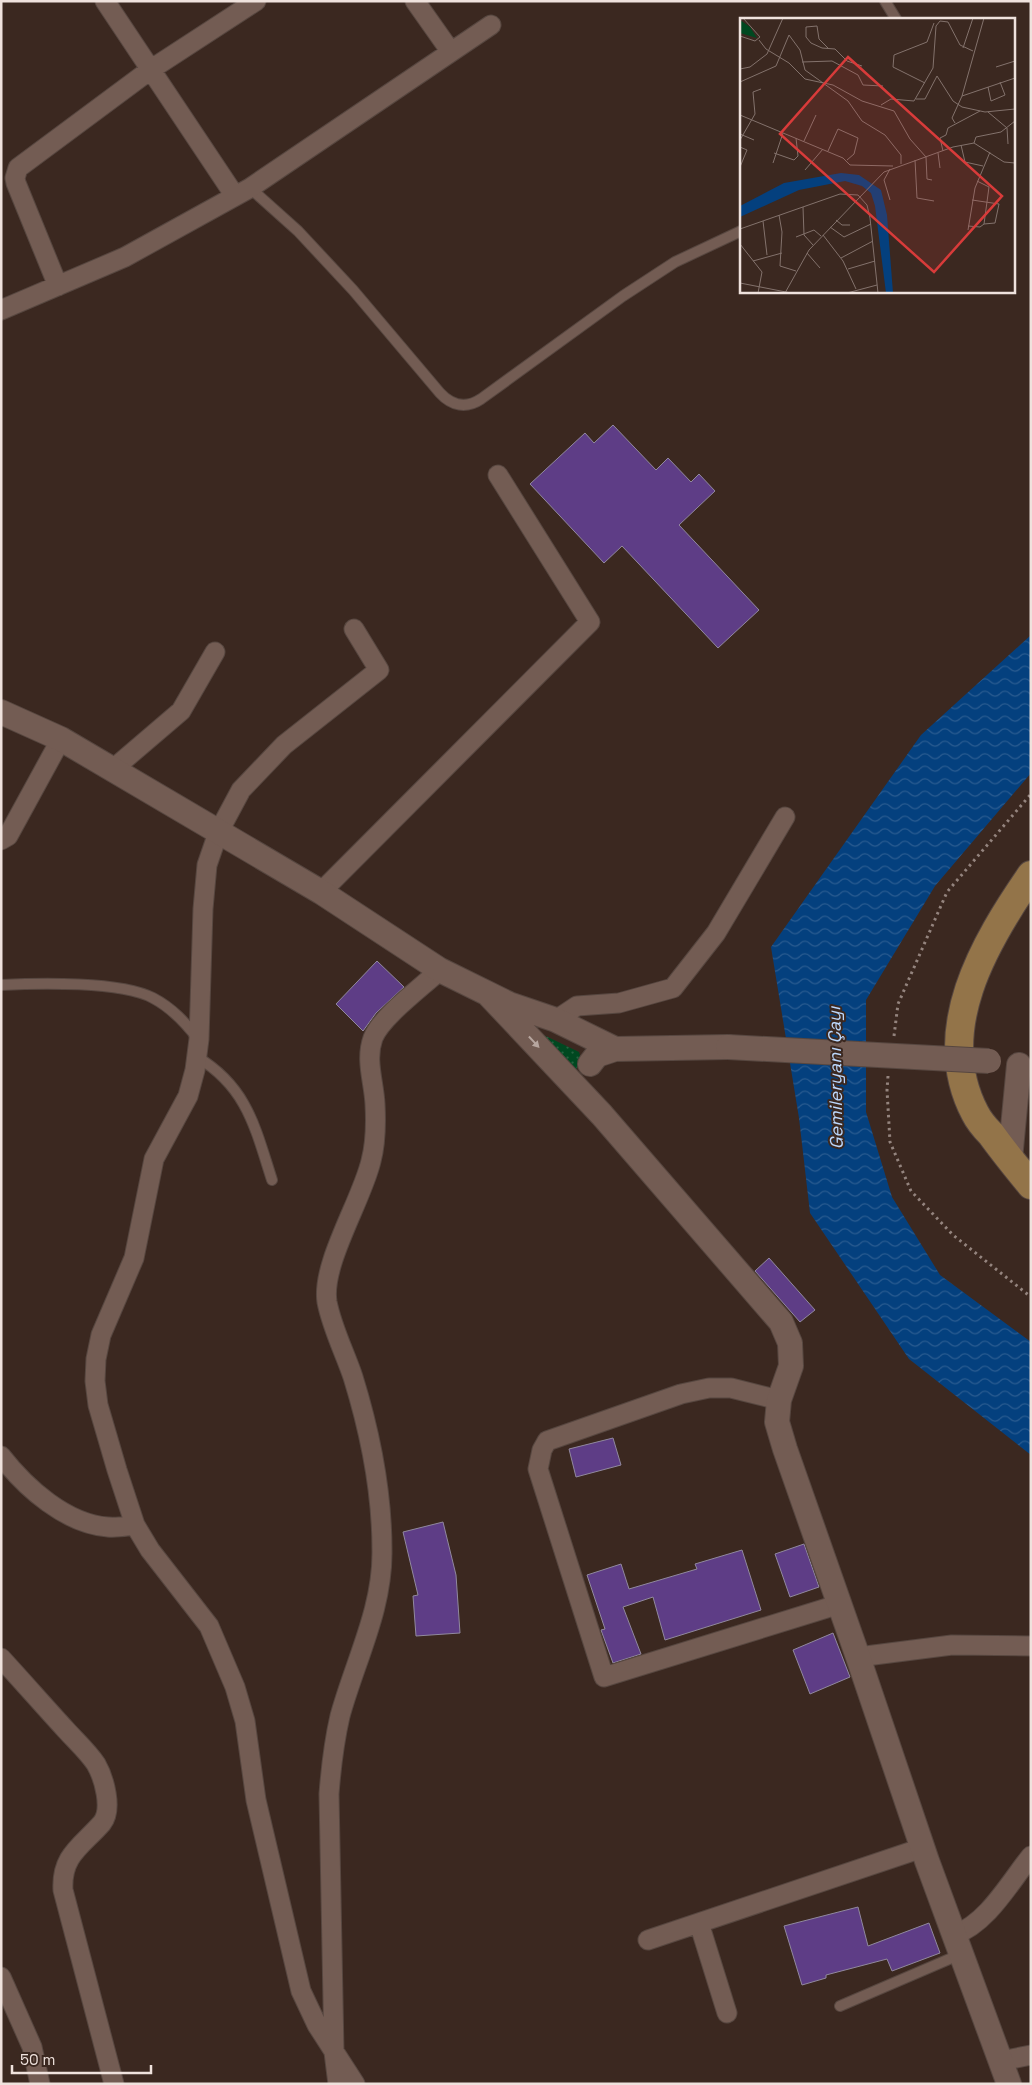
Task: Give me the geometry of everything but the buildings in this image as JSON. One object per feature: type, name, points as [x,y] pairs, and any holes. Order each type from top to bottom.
[{"type":"main road","points":[[1031,875],[983,952],[967,994],[957,1050],[963,1084],[975,1114],[1031,1185]]},
{"type":"street","points":[[106,1],[150,70],[242,192]]},
{"type":"street","points":[[58,286],[16,183],[16,172],[20,165],[150,70],[256,1]]},
{"type":"street","points":[[415,1],[451,52]]},
{"type":"street","points":[[1,310],[125,257],[242,192],[491,25]]},
{"type":"street","points":[[321,892],[590,622],[498,475]]},
{"type":"street","points":[[354,629],[379,670],[284,745],[241,790],[218,833],[207,865],[203,909],[198,1048],[195,1070],[188,1096],[154,1159],[134,1258],[101,1335],[96,1358],[95,1381],[98,1405],[116,1470],[135,1525],[150,1550],[209,1626],[232,1678],[245,1721],[256,1800],[301,1991],[317,2025],[355,2084]]},
{"type":"street","points":[[112,770],[181,711],[214,652]]},
{"type":"street","points":[[1,712],[61,739],[321,892],[440,970],[509,1004],[556,1020],[615,1049]]},
{"type":"street","points":[[1,840],[8,836],[61,739]]},
{"type":"street","points":[[556,1020],[578,1006],[619,1003],[673,988],[716,933],[785,817]]},
{"type":"street","points":[[338,2084],[334,2052],[329,1794],[332,1758],[340,1717],[372,1621],[379,1590],[382,1552],[380,1516],[366,1429],[353,1378],[327,1302],[327,1286],[331,1267],[371,1162],[376,1124],[370,1067],[370,1050],[373,1037],[382,1023],[440,970]]},
{"type":"street","points":[[488,994],[602,1115],[781,1322],[790,1343],[791,1366],[779,1400],[777,1422],[785,1449],[840,1604],[922,1848],[1009,2084]]},
{"type":"street","points":[[578,1030],[590,1054],[590,1064],[586,1078],[590,1094],[602,1115]]},
{"type":"street","points":[[590,1064],[598,1055],[615,1049],[728,1047],[989,1061],[1025,1065],[1010,1159]]},
{"type":"street","points":[[779,1400],[731,1388],[709,1388],[680,1394],[548,1441],[538,1459],[538,1469],[604,1677],[840,1604]]},
{"type":"street","points":[[1,1456],[11,1469],[46,1501],[81,1520],[110,1527],[135,1525]]},
{"type":"street","points":[[858,1657],[952,1645],[1031,1646]]},
{"type":"street","points":[[1,1658],[96,1764],[106,1789],[107,1800],[104,1821],[72,1853],[66,1864],[63,1890],[114,2084]]},
{"type":"street","points":[[648,1940],[922,1848]]},
{"type":"street","points":[[958,1945],[969,1928],[984,1917],[1031,1856]]},
{"type":"street","points":[[699,1923],[727,2013]]},
{"type":"street","points":[[1,1977],[32,2047],[40,2084]]},
{"type":"street","points":[[1001,2061],[1031,2055]]},
{"type":"lane","points":[[885,1],[895,18]]},
{"type":"lane","points":[[242,192],[298,231],[353,290],[440,394],[453,403],[461,405],[475,403],[481,399],[623,296],[675,262],[740,232]]},
{"type":"lane","points":[[1,985],[54,984],[136,991],[166,1005],[178,1016],[198,1048],[238,1092],[245,1104],[272,1180]]},
{"type":"lane","points":[[840,2006],[958,1945]]},
{"type":"green space","points":[[529,1028],[579,1052],[581,1059],[576,1070]]},
{"type":"water","name":"Gemileryanı Çayı","points":[[1031,635],[1031,773],[935,886],[866,1000],[866,1112],[892,1197],[940,1275],[1031,1342],[1031,1455],[909,1359],[810,1213],[799,1118],[771,947],[921,735]]}]
